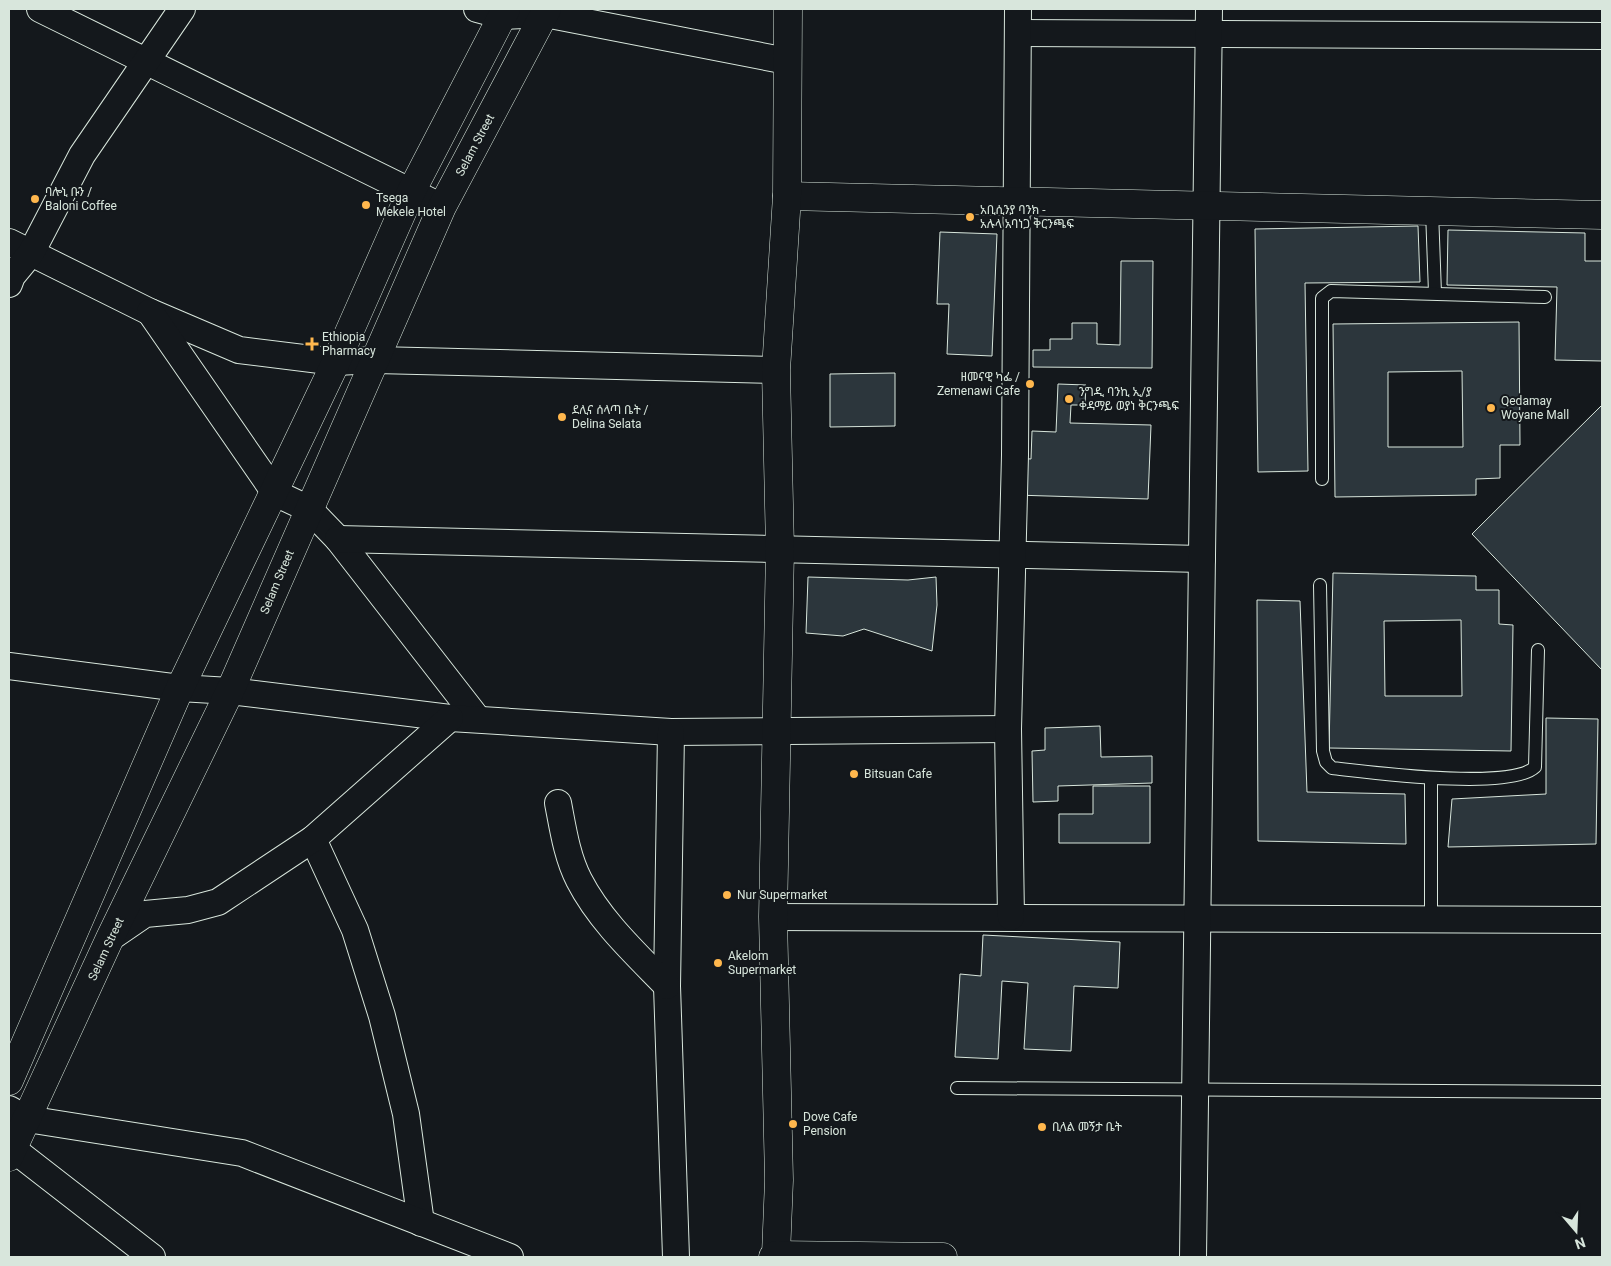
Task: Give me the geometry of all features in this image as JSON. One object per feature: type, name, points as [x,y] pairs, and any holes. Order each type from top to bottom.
[{"type":"street","points":[[40,9],[442,208]]},
{"type":"street","points":[[9,284],[20,248],[182,9]]},
{"type":"street","points":[[788,9],[787,196],[776,370],[780,549],[774,917],[779,1180],[774,1256],[943,1257]]},
{"type":"street","points":[[9,1081],[180,688],[275,493],[336,362],[411,192],[495,11],[546,11],[787,61]]},
{"type":"street","name":"Selam Street","points":[[10,1150],[18,1114],[110,938],[230,691],[442,208],[546,11]]},
{"type":"street","points":[[1011,917],[1008,729],[1013,555],[1019,21],[1209,21],[1602,36]]},
{"type":"street","points":[[1193,1257],[1209,21]]},
{"type":"street","points":[[787,196],[1602,214]]},
{"type":"street","points":[[20,248],[150,312],[239,350],[336,362],[376,360],[776,370]]},
{"type":"street","points":[[150,312],[275,493],[309,509],[338,539],[476,718]]},
{"type":"street","points":[[338,539],[1202,559]]},
{"type":"street","points":[[9,666],[180,688],[230,691],[450,718],[476,718],[671,732],[1008,729]]},
{"type":"street","points":[[110,938],[145,914],[188,910],[218,902],[313,839],[450,718]]},
{"type":"street","points":[[671,732],[667,986],[676,1257]]},
{"type":"street","points":[[558,803],[566,845],[579,880],[613,929],[667,986]]},
{"type":"street","points":[[313,839],[355,930],[382,1016],[406,1114],[421,1223]]},
{"type":"street","points":[[774,917],[1602,920]]},
{"type":"street","points":[[18,1114],[242,1154],[510,1257]]},
{"type":"street","points":[[10,1150],[152,1257]]},
{"type":"lane","points":[[1432,210],[1435,293]]},
{"type":"lane","points":[[1322,479],[1322,298],[1331,291],[1545,297]]},
{"type":"lane","points":[[1320,585],[1323,751],[1326,762],[1332,768],[1431,779],[1526,774],[1534,767],[1538,650]]},
{"type":"lane","points":[[1431,779],[1431,918]]},
{"type":"lane","points":[[957,1088],[1602,1092]]},
{"type":"building","points":[[1418,226],[1420,282],[1305,283],[1308,471],[1258,472],[1255,229]]},
{"type":"building","points":[[1448,230],[1585,233],[1585,261],[1602,261],[1602,361],[1555,360],[1557,287],[1447,285]]},
{"type":"building","points":[[940,232],[997,234],[992,356],[947,354],[949,304],[937,304]]},
{"type":"building","points":[[1121,261],[1153,261],[1152,368],[1033,367],[1033,350],[1050,350],[1050,339],[1072,339],[1072,323],[1097,323],[1097,344],[1120,345]]},
{"type":"building","name":"Qedamay Woyane Mall","points":[[1519,322],[1520,445],[1500,445],[1500,478],[1476,479],[1476,495],[1335,497],[1333,324]],"holes":[[[1462,371],[1463,447],[1388,447],[1388,372]]]},
{"type":"building","points":[[895,373],[895,426],[830,427],[830,374]]},
{"type":"building","points":[[1058,384],[1086,385],[1085,405],[1071,405],[1070,423],[1151,425],[1148,499],[1014,495],[1016,458],[1031,459],[1032,431],[1056,432]]},
{"type":"building","name":"Qedamay Woyane Mall","points":[[1602,405],[1602,670],[1472,534]]},
{"type":"building","points":[[1333,573],[1476,576],[1476,590],[1499,590],[1499,624],[1513,625],[1511,751],[1329,748]],"holes":[[[1461,620],[1462,696],[1385,696],[1384,621]]]},
{"type":"building","points":[[808,577],[908,580],[936,577],[937,605],[932,651],[864,629],[843,636],[806,633]]},
{"type":"building","points":[[1257,600],[1300,601],[1307,792],[1405,794],[1406,844],[1258,841]]},
{"type":"building","points":[[1546,718],[1598,719],[1596,844],[1448,847],[1452,799],[1546,794]]},
{"type":"building","points":[[1100,726],[1101,757],[1152,756],[1152,783],[1058,786],[1058,801],[1033,802],[1032,751],[1045,750],[1045,728]]},
{"type":"building","points":[[1093,786],[1150,786],[1150,843],[1059,843],[1059,814],[1093,814]]},
{"type":"building","points":[[983,935],[1120,942],[1118,988],[1074,986],[1071,1051],[1024,1049],[1028,983],[1002,981],[998,1059],[955,1057],[960,974],[981,976]]},
{"type":"place","name":"ባሎኒ ቡን / Baloni Coffee","points":[[35,199]]},
{"type":"place","name":"Tsega Mekele Hotel","points":[[366,205]]},
{"type":"place","name":"አቢሲንያ ባንክ - አሉላ አባነጋ ቅርንጫፍ","points":[[970,217]]},
{"type":"place","name":"Ethiopia Pharmacy","points":[[312,344]]},
{"type":"place","name":"ዘመናዊ ካፌ / Zemenawi Cafe","points":[[1030,384]]},
{"type":"place","name":"ንግዲ ባንኪ ኢ/ያ ቀዳማይ ወያነ ቅርንጫፍ","points":[[1069,399]]},
{"type":"place","name":"Qedamay Woyane Mall","points":[[1491,408]]},
{"type":"place","name":"ደሊና ሰላጣ ቤት / Delina Selata","points":[[562,417]]},
{"type":"place","name":"Bitsuan Cafe","points":[[854,774]]},
{"type":"place","name":"Nur Supermarket","points":[[727,895]]},
{"type":"place","name":"Akelom Supermarket","points":[[718,963]]},
{"type":"place","name":"Dove Cafe Pension","points":[[793,1124]]},
{"type":"place","name":"ቢላል መኝታ ቤት","points":[[1042,1127]]}]
